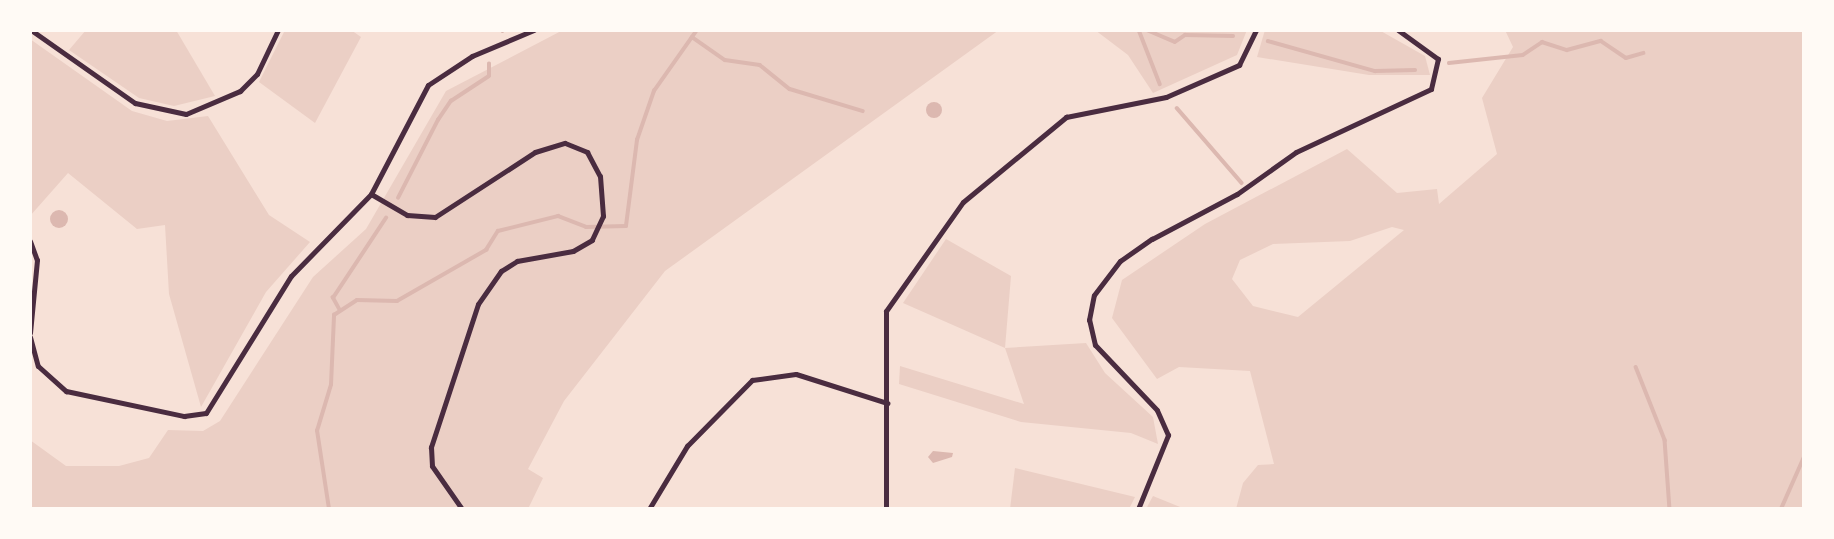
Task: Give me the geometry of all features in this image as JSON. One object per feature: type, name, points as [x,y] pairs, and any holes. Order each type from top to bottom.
[{"type":"street","points":[[31,30],[125,98],[149,110],[186,114],[240,91],[257,74],[278,30]]},
{"type":"street","points":[[30,241],[37,260],[30,335],[38,366],[66,391],[184,416],[206,413],[291,276],[371,194],[428,85],[472,56],[534,30]]},
{"type":"street","points":[[886,509],[886,311],[980,183],[1066,117],[1166,97],[1239,65],[1256,30]]},
{"type":"street","points":[[1138,509],[1168,435],[1157,410],[1095,345],[1089,320],[1094,295],[1120,261],[1152,239],[1237,194],[1296,152],[1431,89],[1438,59],[1398,30]]},
{"type":"street","points":[[371,194],[407,215],[435,217],[535,152],[565,143],[596,164],[603,216],[592,240],[573,251],[516,261],[478,304],[431,447],[432,467],[462,509]]},
{"type":"street","points":[[649,509],[680,455],[752,380],[796,374],[887,403]]},
{"type":"shaded area","points":[[86,30],[176,30],[215,96],[174,106],[139,98],[69,50]]},
{"type":"shaded area","points":[[285,30],[351,30],[361,37],[315,123],[259,82]]},
{"type":"shaded area","points":[[563,30],[999,30],[665,271],[564,401],[528,469],[543,478],[528,509],[30,509],[30,440],[66,466],[119,466],[149,458],[168,430],[203,431],[220,421],[313,277],[366,229],[446,91]]},
{"type":"shaded area","points":[[1095,30],[1247,30],[1237,55],[1153,93],[1128,55]]},
{"type":"shaded area","points":[[1265,30],[1379,30],[1425,56],[1430,75],[1369,75],[1257,57]]},
{"type":"shaded area","points":[[1505,30],[1804,30],[1804,509],[1236,509],[1243,483],[1258,465],[1274,464],[1250,371],[1179,367],[1157,379],[1112,318],[1122,280],[1205,224],[1347,149],[1397,193],[1437,189],[1439,204],[1497,154],[1482,98],[1513,47]],"holes":[[[1392,227],[1404,230],[1298,317],[1253,306],[1232,279],[1240,260],[1273,244],[1350,241]]]},
{"type":"shaded area","points":[[30,39],[132,111],[167,121],[208,116],[269,215],[310,242],[266,292],[201,407],[169,294],[165,225],[137,229],[68,173],[30,216]]},
{"type":"shaded area","points":[[934,102],[942,110],[934,118],[926,110]]},
{"type":"shaded area","points":[[59,210],[65,213],[68,219],[65,225],[59,228],[53,225],[50,219],[53,213]]},
{"type":"shaded area","points":[[946,239],[1011,276],[1005,348],[903,303]]},
{"type":"shaded area","points":[[1086,343],[1105,373],[1153,417],[1158,444],[1131,433],[1021,422],[899,384],[900,366],[1024,404],[1005,348]]},
{"type":"shaded area","points":[[933,451],[953,453],[952,457],[933,463],[928,457]]},
{"type":"shaded area","points":[[1015,468],[1135,497],[1129,509],[1010,509]]},
{"type":"shaded area","points":[[1153,496],[1185,509],[1146,509]]},
{"type":"waterway","points":[[329,509],[317,431],[331,385],[334,315],[357,300],[397,301],[486,250],[498,231],[558,216],[586,227],[626,226],[637,140],[654,91],[697,30]]},
{"type":"waterway","points":[[1139,30],[1160,84]]},
{"type":"waterway","points":[[1147,30],[1175,42],[1185,35],[1233,36]]},
{"type":"waterway","points":[[692,37],[725,60],[760,65],[790,89],[863,111]]},
{"type":"waterway","points":[[1268,41],[1375,71],[1415,70]]},
{"type":"waterway","points":[[1449,63],[1523,55],[1542,42],[1567,50],[1601,41],[1626,58],[1643,53]]},
{"type":"waterway","points":[[398,198],[438,120],[451,101],[489,76],[489,64]]},
{"type":"waterway","points":[[1177,108],[1242,183]]},
{"type":"waterway","points":[[339,309],[333,298],[386,218]]},
{"type":"waterway","points":[[1636,367],[1665,440],[1670,509]]},
{"type":"waterway","points":[[1781,509],[1804,457]]}]
